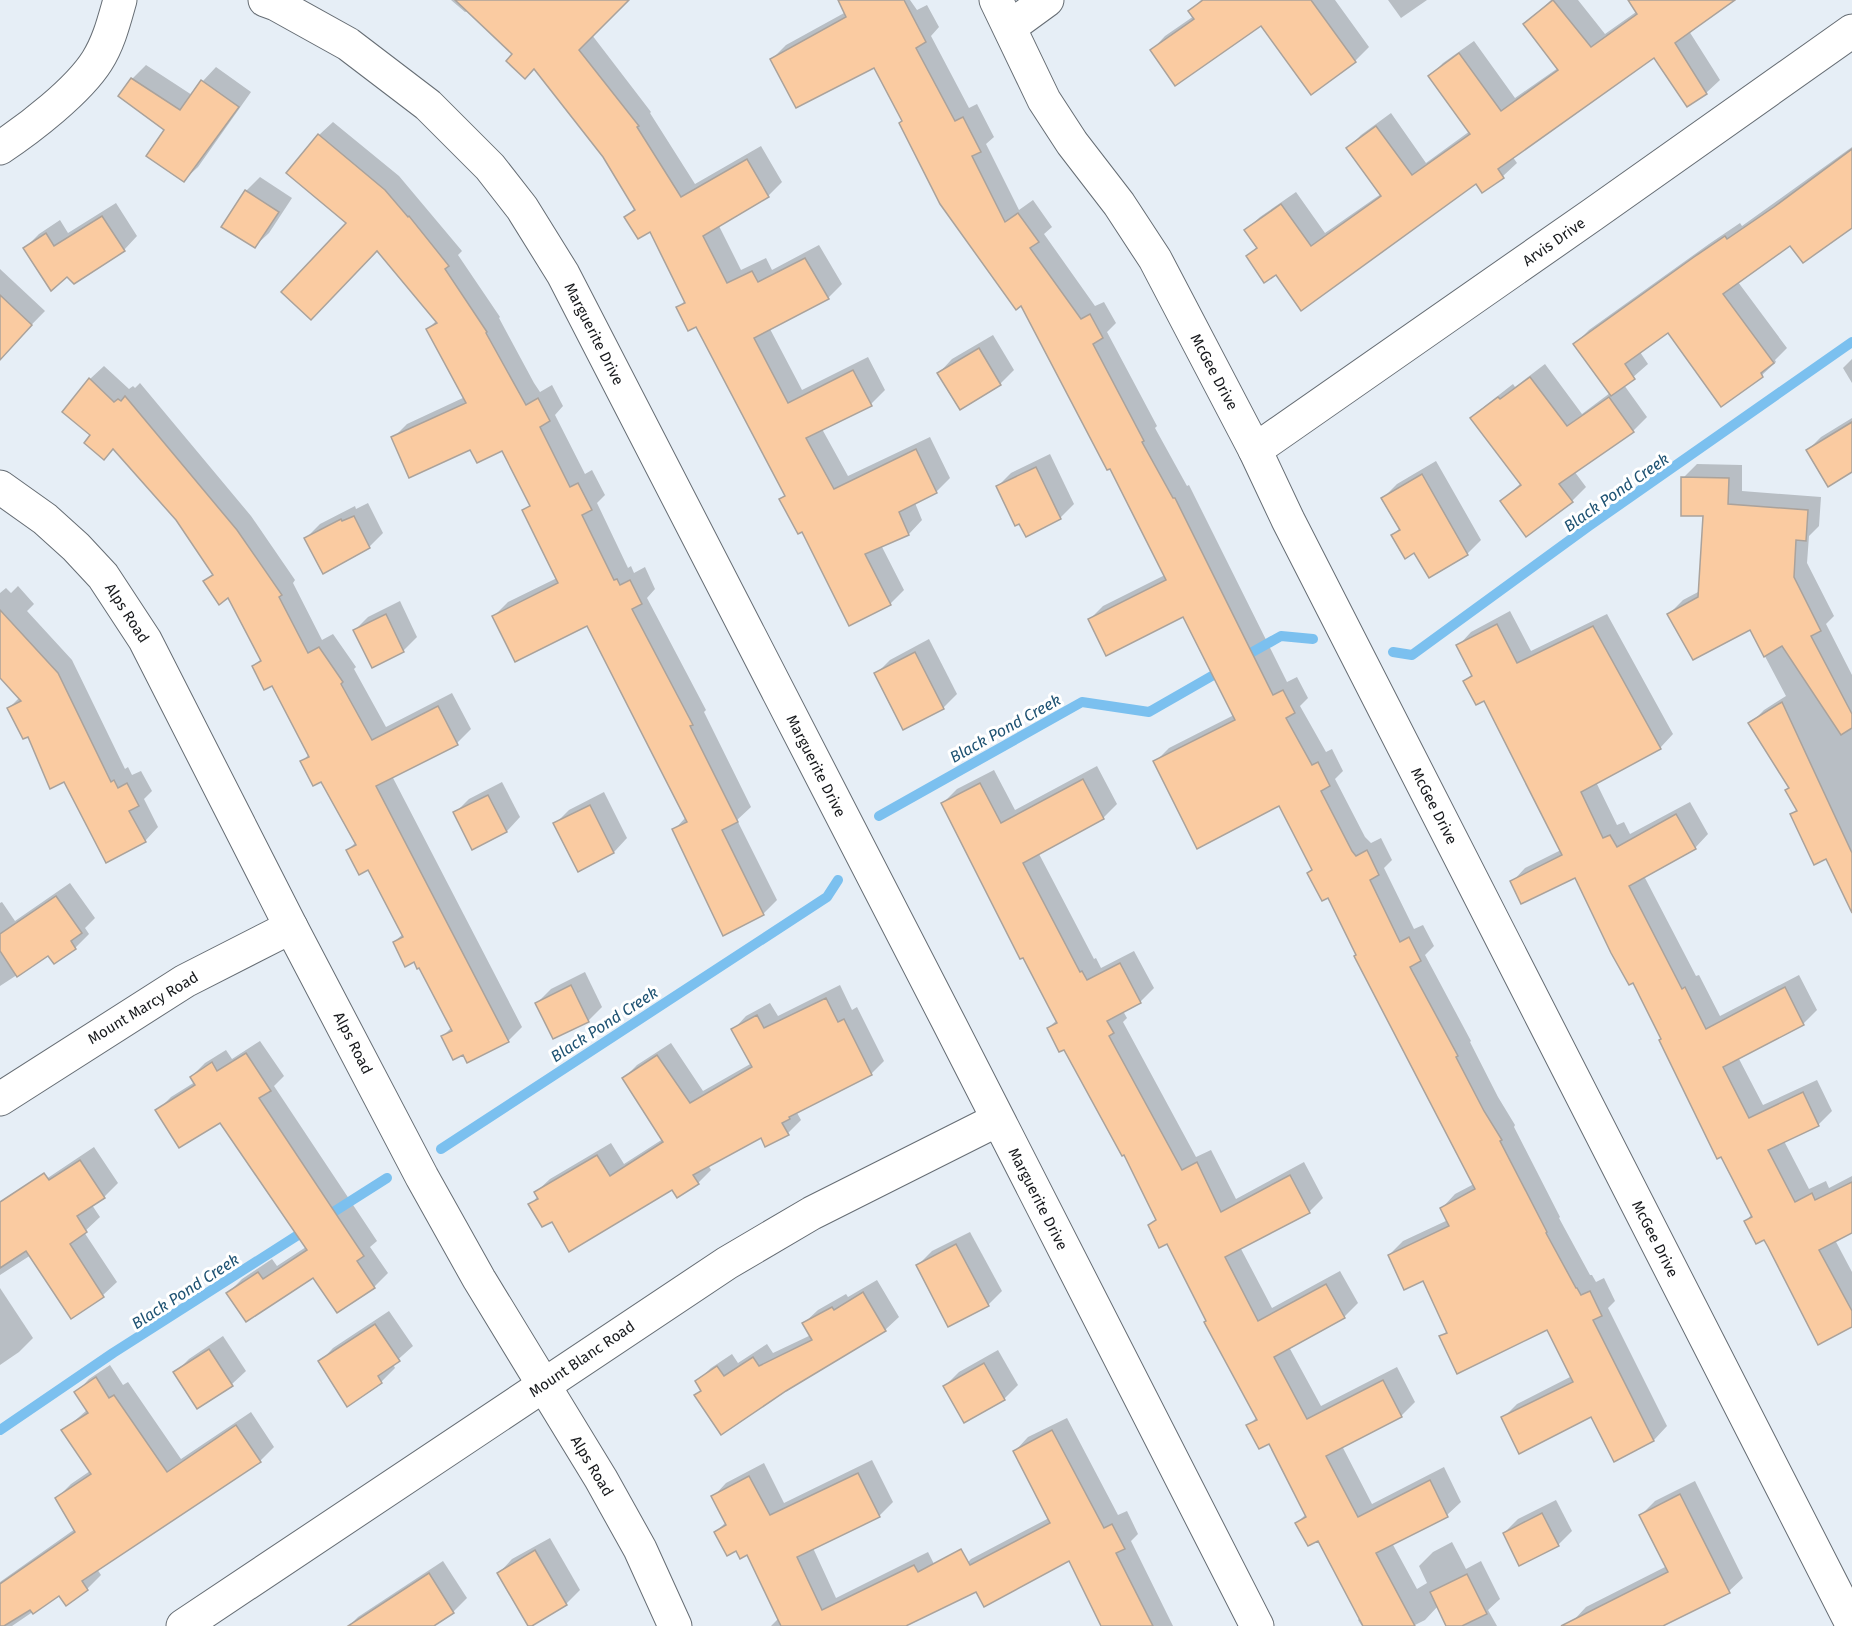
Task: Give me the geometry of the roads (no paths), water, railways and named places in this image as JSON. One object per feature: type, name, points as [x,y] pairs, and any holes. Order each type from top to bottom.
[{"type":"street","points":[[0,148],[63,99],[96,63],[109,39],[120,0]]},
{"type":"street","name":"Marguerite Drive","points":[[265,0],[348,44],[428,105],[490,167],[522,208],[568,285],[1257,1626]]},
{"type":"street","points":[[1003,13],[1047,0]]},
{"type":"street","name":"McGee Drive","points":[[1003,13],[1044,100],[1072,143],[1119,204],[1155,259],[1255,450],[1288,520],[1852,1624]]},
{"type":"street","name":"Arvis Drive","points":[[1255,450],[1852,31]]},
{"type":"street","name":"Alps Road","points":[[0,487],[45,519],[103,576],[150,650],[422,1178],[640,1548],[675,1626]]},
{"type":"street","name":"Mount Marcy Road","points":[[0,1099],[184,981],[291,927]]},
{"type":"street","name":"Mount Blanc Road","points":[[183,1626],[727,1263],[871,1182],[997,1120]]},
{"type":"waterway","name":"Black Pond Creek","points":[[1393,652],[1412,655],[1589,526],[1852,342]]},
{"type":"waterway","name":"Black Pond Creek","points":[[1240,659],[1281,636],[1313,639]]},
{"type":"waterway","name":"Black Pond Creek","points":[[879,816],[1082,702],[1149,712],[1224,669]]},
{"type":"waterway","name":"Black Pond Creek","points":[[441,1149],[827,897],[838,880]]},
{"type":"waterway","name":"Black Pond Creek","points":[[324,1218],[387,1178]]},
{"type":"waterway","name":"Black Pond Creek","points":[[0,1430],[113,1353],[309,1228]]}]
